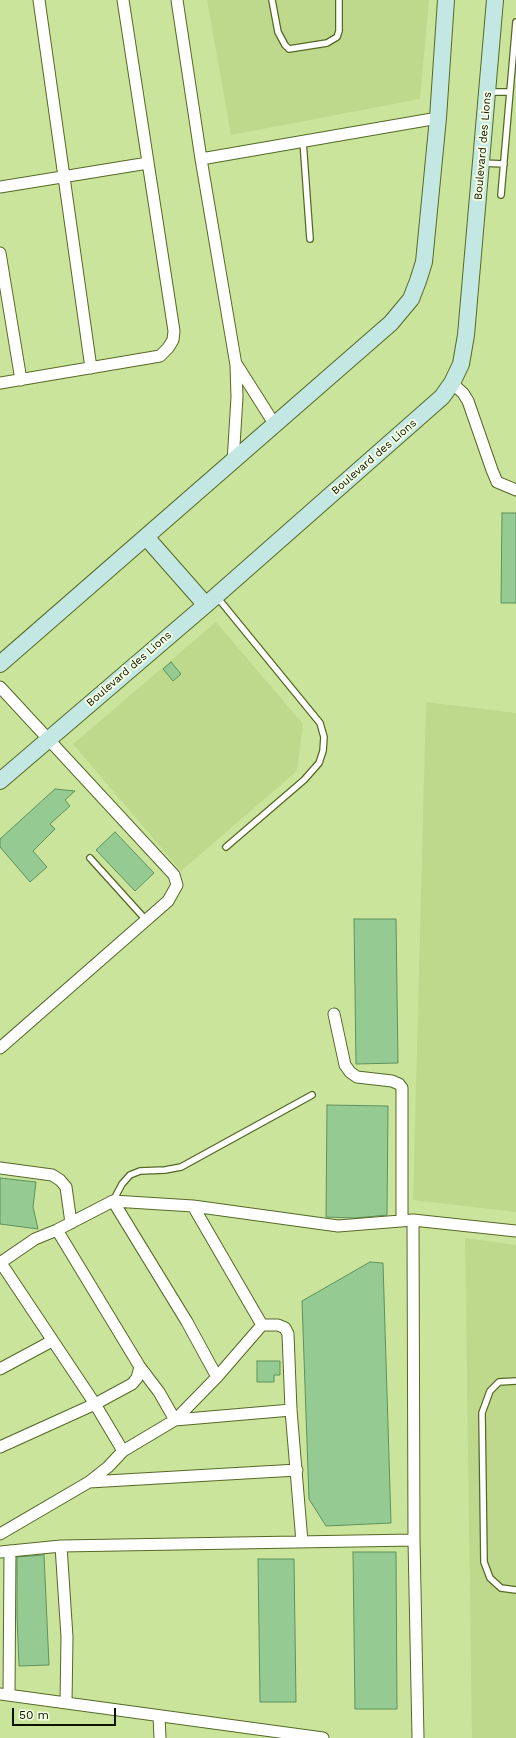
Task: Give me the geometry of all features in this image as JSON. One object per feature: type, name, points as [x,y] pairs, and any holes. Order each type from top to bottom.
[{"type":"main road","points":[[0,664],[391,323],[411,299],[424,262],[438,118],[446,0]]},
{"type":"main road","name":"Boulevard des Lions","points":[[0,781],[211,600],[442,397],[452,383],[461,364],[464,352],[495,0]]},
{"type":"main road","points":[[146,537],[211,600]]},
{"type":"street","points":[[39,0],[91,368]]},
{"type":"street","points":[[0,383],[160,356],[173,340],[174,331],[123,0]]},
{"type":"street","points":[[177,0],[236,365],[237,397],[233,462]]},
{"type":"street","points":[[202,159],[438,118]]},
{"type":"street","points":[[0,187],[148,162]]},
{"type":"street","points":[[0,253],[21,380]]},
{"type":"street","points":[[236,365],[275,424]]},
{"type":"street","points":[[452,383],[463,393],[468,401],[497,482],[516,490]]},
{"type":"street","points":[[0,687],[174,875],[177,885],[168,900],[0,1048]]},
{"type":"street","points":[[334,1014],[345,1065],[350,1072],[357,1077],[392,1081],[399,1084],[402,1088],[408,1220],[418,1738]]},
{"type":"street","points":[[0,1168],[52,1175],[60,1180],[66,1187],[71,1223]]},
{"type":"street","points":[[123,1451],[95,1404],[1,1263],[35,1239],[57,1230],[113,1201],[193,1206],[338,1226],[408,1220],[516,1231]]},
{"type":"street","points":[[113,1201],[187,1322],[218,1377]]},
{"type":"street","points":[[193,1206],[262,1326]]},
{"type":"street","points":[[57,1230],[140,1367],[159,1392],[175,1420]]},
{"type":"street","points":[[0,1534],[89,1482],[108,1467],[123,1451],[175,1420],[218,1377],[262,1326],[278,1325],[284,1328],[288,1334],[302,1542]]},
{"type":"street","points":[[0,1369],[52,1341]]},
{"type":"street","points":[[0,1447],[95,1404],[132,1384],[137,1378],[140,1367]]},
{"type":"street","points":[[175,1420],[292,1410]]},
{"type":"street","points":[[89,1482],[297,1470]]},
{"type":"street","points":[[322,1738],[4,1694],[5,1551],[61,1546],[414,1540]]},
{"type":"street","points":[[61,1546],[66,1638],[66,1703]]},
{"type":"street","points":[[159,1716],[160,1738]]},
{"type":"lane","points":[[272,0],[278,32],[284,45],[289,49],[327,44],[337,37],[339,31],[339,0]]},
{"type":"lane","points":[[501,195],[516,22]]},
{"type":"lane","points":[[487,92],[510,92]]},
{"type":"lane","points":[[303,141],[310,239]]},
{"type":"lane","points":[[481,163],[504,164]]},
{"type":"lane","points":[[211,600],[320,723],[324,737],[323,751],[319,764],[304,780],[226,847]]},
{"type":"lane","points":[[90,858],[146,920]]},
{"type":"lane","points":[[113,1201],[122,1184],[130,1175],[140,1170],[165,1170],[181,1167],[312,1095]]},
{"type":"lane","points":[[516,1381],[500,1382],[490,1391],[482,1413],[484,1562],[490,1578],[501,1588],[516,1590]]},
{"type":"shaded area","points":[[207,0],[429,0],[420,99],[231,135]]},
{"type":"shaded area","points":[[216,622],[303,724],[297,771],[181,871],[73,744]]},
{"type":"shaded area","points":[[426,702],[516,713],[516,1212],[413,1200]]},
{"type":"shaded area","points":[[465,1238],[516,1245],[516,1738],[472,1738]]},
{"type":"building","points":[[502,513],[516,513],[516,603],[501,603]]},
{"type":"building","points":[[171,662],[181,674],[173,681],[163,669]]},
{"type":"building","points":[[55,789],[75,791],[65,800],[70,806],[50,824],[55,829],[33,851],[47,867],[30,882],[0,847],[0,839]]},
{"type":"building","points":[[115,832],[154,873],[135,891],[96,850]]},
{"type":"building","points":[[354,919],[396,919],[398,1063],[356,1064]]},
{"type":"building","points":[[327,1105],[388,1106],[387,1215],[355,1218],[326,1217]]},
{"type":"building","points":[[0,1178],[36,1182],[33,1207],[38,1229],[0,1224]]},
{"type":"building","points":[[370,1262],[383,1263],[391,1523],[326,1526],[309,1499],[302,1301]]},
{"type":"building","points":[[257,1361],[280,1361],[280,1375],[274,1375],[274,1382],[257,1382]]},
{"type":"building","points":[[353,1552],[396,1552],[397,1709],[355,1709]]},
{"type":"building","points":[[44,1555],[49,1665],[19,1666],[17,1557]]},
{"type":"building","points":[[258,1559],[294,1559],[296,1702],[260,1702]]}]
